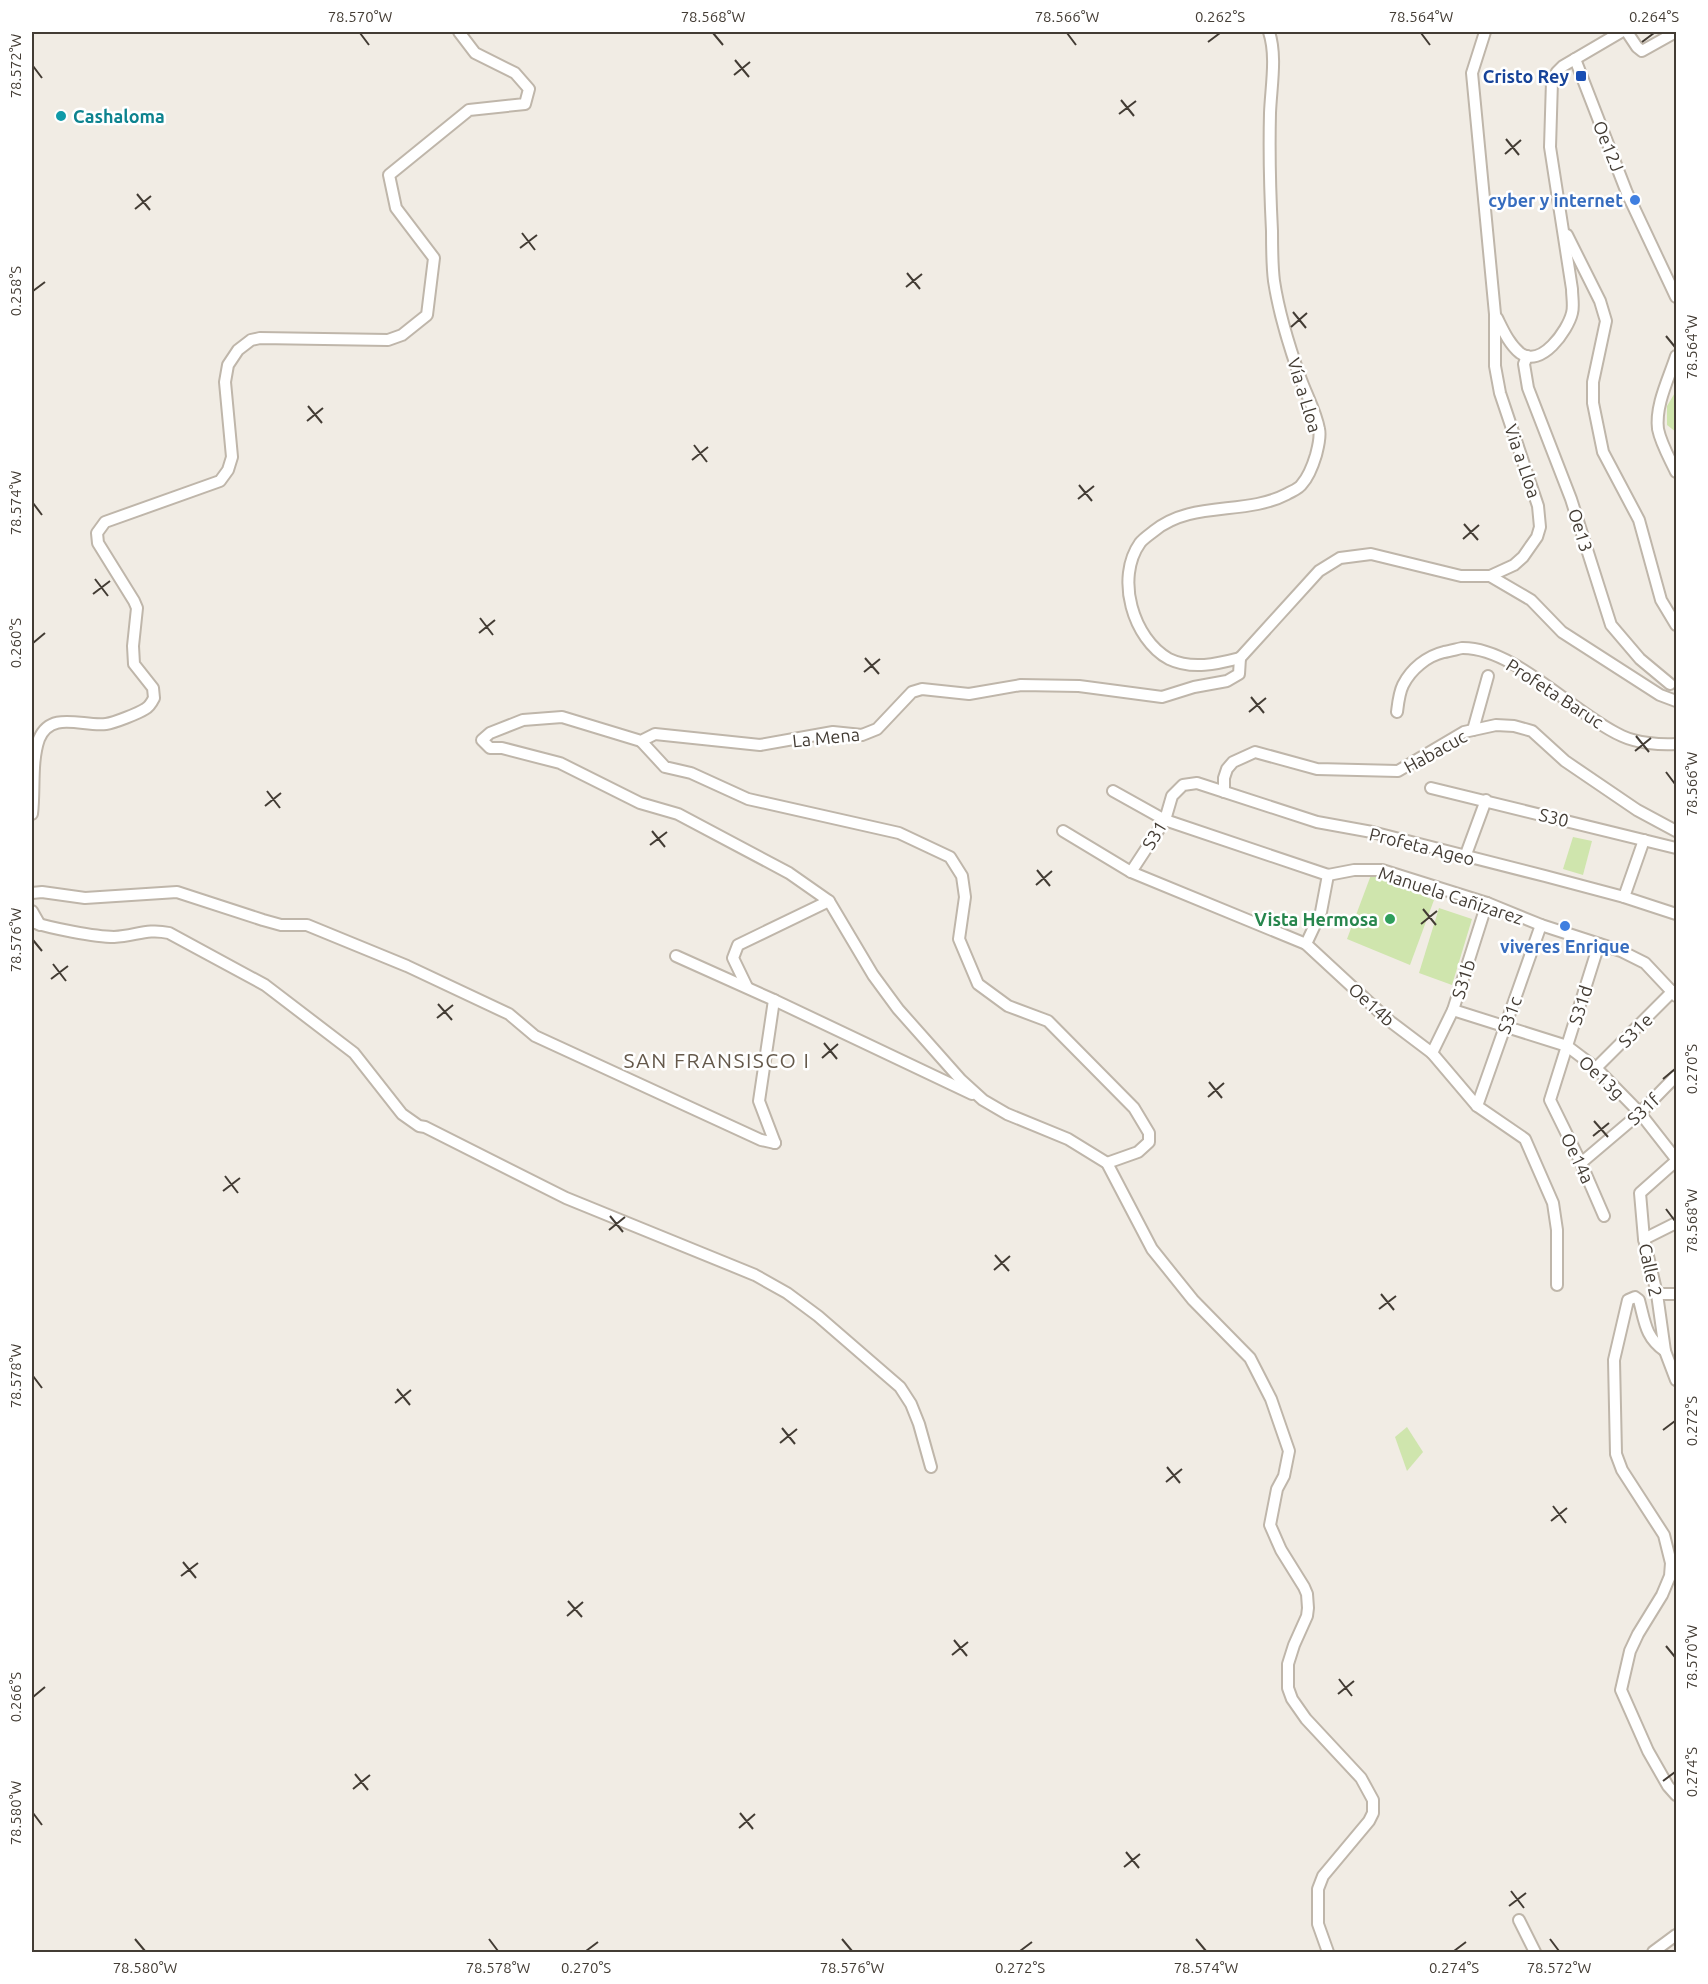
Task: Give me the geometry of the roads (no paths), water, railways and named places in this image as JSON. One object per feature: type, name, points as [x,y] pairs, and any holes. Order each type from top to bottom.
[{"type":"street","points":[[32,814],[36,750],[40,736],[51,724],[61,721],[107,724],[146,709],[154,698],[153,688],[134,664],[133,646],[137,608],[98,543],[97,533],[105,522],[220,481],[224,476],[232,457],[225,381],[228,365],[238,350],[251,340],[260,338],[388,340],[402,334],[428,315],[434,258],[396,208],[389,175],[469,110],[525,104],[529,89],[515,73],[475,53],[459,32]]},
{"type":"street","name":"Vía a Lloa","points":[[1240,658],[1217,664],[1193,666],[1170,659],[1153,646],[1131,609],[1128,579],[1130,567],[1140,543],[1167,521],[1192,512],[1256,505],[1280,497],[1301,486],[1309,473],[1319,445],[1319,429],[1292,354],[1274,279],[1269,173],[1272,55],[1269,32]]},
{"type":"street","name":"Via a Lloa","points":[[1240,658],[1309,581],[1324,566],[1340,558],[1371,554],[1461,576],[1490,576],[1514,565],[1537,537],[1540,527],[1538,506],[1496,379],[1496,314],[1472,72],[1485,32]]},
{"type":"street","points":[[1496,314],[1510,343],[1521,354],[1527,356],[1544,353],[1553,347],[1567,325],[1572,312],[1572,289],[1550,147],[1552,81],[1557,72],[1575,59],[1621,32]]},
{"type":"street","points":[[1627,32],[1642,51],[1676,32]]},
{"type":"street","name":"Oe12J","points":[[1575,59],[1627,193],[1677,297]]},
{"type":"street","points":[[1563,227],[1600,301],[1606,321],[1593,382],[1593,403],[1603,452],[1639,520],[1661,600],[1677,625]]},
{"type":"street","name":"Oe13","points":[[1527,356],[1524,364],[1528,388],[1571,499],[1611,625],[1640,659],[1673,684]]},
{"type":"street","points":[[1677,356],[1658,421],[1663,444],[1677,472]]},
{"type":"street","points":[[1490,576],[1531,600],[1562,633],[1660,695],[1677,701]]},
{"type":"street","name":"Profeta Baruc","points":[[1397,712],[1402,686],[1415,669],[1432,655],[1463,648],[1491,653],[1521,668],[1571,705],[1623,737],[1677,744]]},
{"type":"street","name":"La Mena","points":[[829,901],[789,873],[678,814],[640,803],[560,763],[502,748],[490,748],[482,740],[490,733],[523,720],[562,717],[640,741],[655,734],[760,745],[833,732],[862,735],[877,729],[889,719],[912,692],[922,688],[969,694],[1021,686],[1079,686],[1162,696],[1227,681],[1239,674],[1240,658]]},
{"type":"street","points":[[1473,730],[1488,676]]},
{"type":"street","points":[[1633,678],[1673,684]]},
{"type":"street","name":"Habacuc","points":[[1224,792],[1224,778],[1227,769],[1233,762],[1255,752],[1317,769],[1398,771],[1464,732],[1496,725],[1514,726],[1532,732],[1565,761],[1637,810],[1677,831]]},
{"type":"street","points":[[640,741],[665,767],[691,773],[748,799],[899,832],[950,857],[963,876],[965,897],[959,939],[978,984],[1008,1006],[1048,1021],[1134,1108],[1149,1133],[1149,1142],[1138,1152],[1107,1163]]},
{"type":"street","name":"Profeta Ageo","points":[[1172,796],[1183,785],[1197,783],[1317,822],[1372,832],[1624,897],[1677,914]]},
{"type":"street","name":"S30","points":[[1431,788],[1677,848]]},
{"type":"street","name":"Manuela Cañizarez","points":[[1113,791],[1165,820],[1328,875],[1354,870],[1382,870],[1487,903],[1541,925],[1621,951],[1645,963],[1675,993]]},
{"type":"street","name":"S31","points":[[1131,872],[1165,820],[1172,796]]},
{"type":"street","points":[[1466,857],[1486,800]]},
{"type":"street","name":"Oe14b","points":[[1063,831],[1131,872],[1306,944],[1387,1019],[1432,1053],[1477,1106],[1525,1139],[1552,1203],[1557,1230],[1557,1285]]},
{"type":"street","points":[[1624,897],[1644,840]]},
{"type":"street","points":[[1306,944],[1321,912],[1328,875]]},
{"type":"street","points":[[32,893],[42,892],[85,898],[177,892],[281,925],[307,925],[407,966],[509,1014],[535,1036],[761,1140],[775,1143],[759,1101],[774,1000]]},
{"type":"street","points":[[747,987],[733,958],[738,945],[829,901],[873,975],[898,1009],[961,1080],[983,1100]]},
{"type":"street","name":"S31b","points":[[1432,1053],[1453,1010],[1487,903]]},
{"type":"street","points":[[32,911],[36,923],[114,937],[155,929],[170,933],[265,985],[354,1053],[402,1114],[419,1126],[464,1145],[566,1198],[755,1275],[787,1293],[818,1316],[900,1387],[911,1404],[919,1424],[931,1467]]},
{"type":"street","name":"S31c","points":[[1477,1106],[1541,925]]},
{"type":"street","name":"S31d","points":[[1550,1100],[1599,944]]},
{"type":"street","points":[[676,956],[747,987],[983,1100],[1007,1114],[1068,1139],[1107,1163],[1152,1249],[1193,1300],[1250,1358],[1271,1399],[1288,1451],[1284,1476],[1277,1489],[1270,1525],[1281,1551],[1304,1587],[1308,1608],[1288,1664],[1288,1688],[1292,1699],[1306,1719],[1361,1778],[1371,1794],[1374,1807],[1369,1821],[1323,1876],[1318,1889],[1318,1924],[1328,1953]]},
{"type":"street","name":"S31e","points":[[1596,1068],[1675,993]]},
{"type":"street","name":"Oe13g","points":[[1453,1010],[1567,1046],[1596,1068],[1640,1113],[1677,1160]]},
{"type":"street","name":"S31f","points":[[1581,1163],[1640,1113],[1677,1076]]},
{"type":"street","name":"Oe14a","points":[[1550,1100],[1604,1216]]},
{"type":"street","name":"Calle 2","points":[[1677,1160],[1640,1193],[1644,1239],[1657,1294],[1665,1351],[1677,1380]]},
{"type":"street","points":[[1644,1239],[1677,1223]]},
{"type":"street","points":[[1657,1294],[1677,1294]]},
{"type":"street","points":[[1665,1351],[1648,1335],[1639,1300],[1635,1297],[1628,1300],[1614,1360],[1616,1454],[1622,1470],[1664,1534],[1671,1563],[1670,1576],[1662,1595],[1630,1651],[1621,1690],[1648,1751],[1668,1786],[1677,1795]]},
{"type":"street","points":[[1519,1920],[1535,1953]]},
{"type":"street","points":[[1653,1953],[1677,1935]]},
{"type":"place","name":"Cristo Rey","points":[[1581,76]]},
{"type":"place","name":"Cashaloma","points":[[61,116]]},
{"type":"place","name":"cyber y internet","points":[[1635,200]]},
{"type":"place","name":"Vista Hermosa","points":[[1390,919]]},
{"type":"place","name":"viveres Enrique","points":[[1565,926]]},
{"type":"district","name":"SAN FRANSISCO I","points":[[717,1060]]}]
